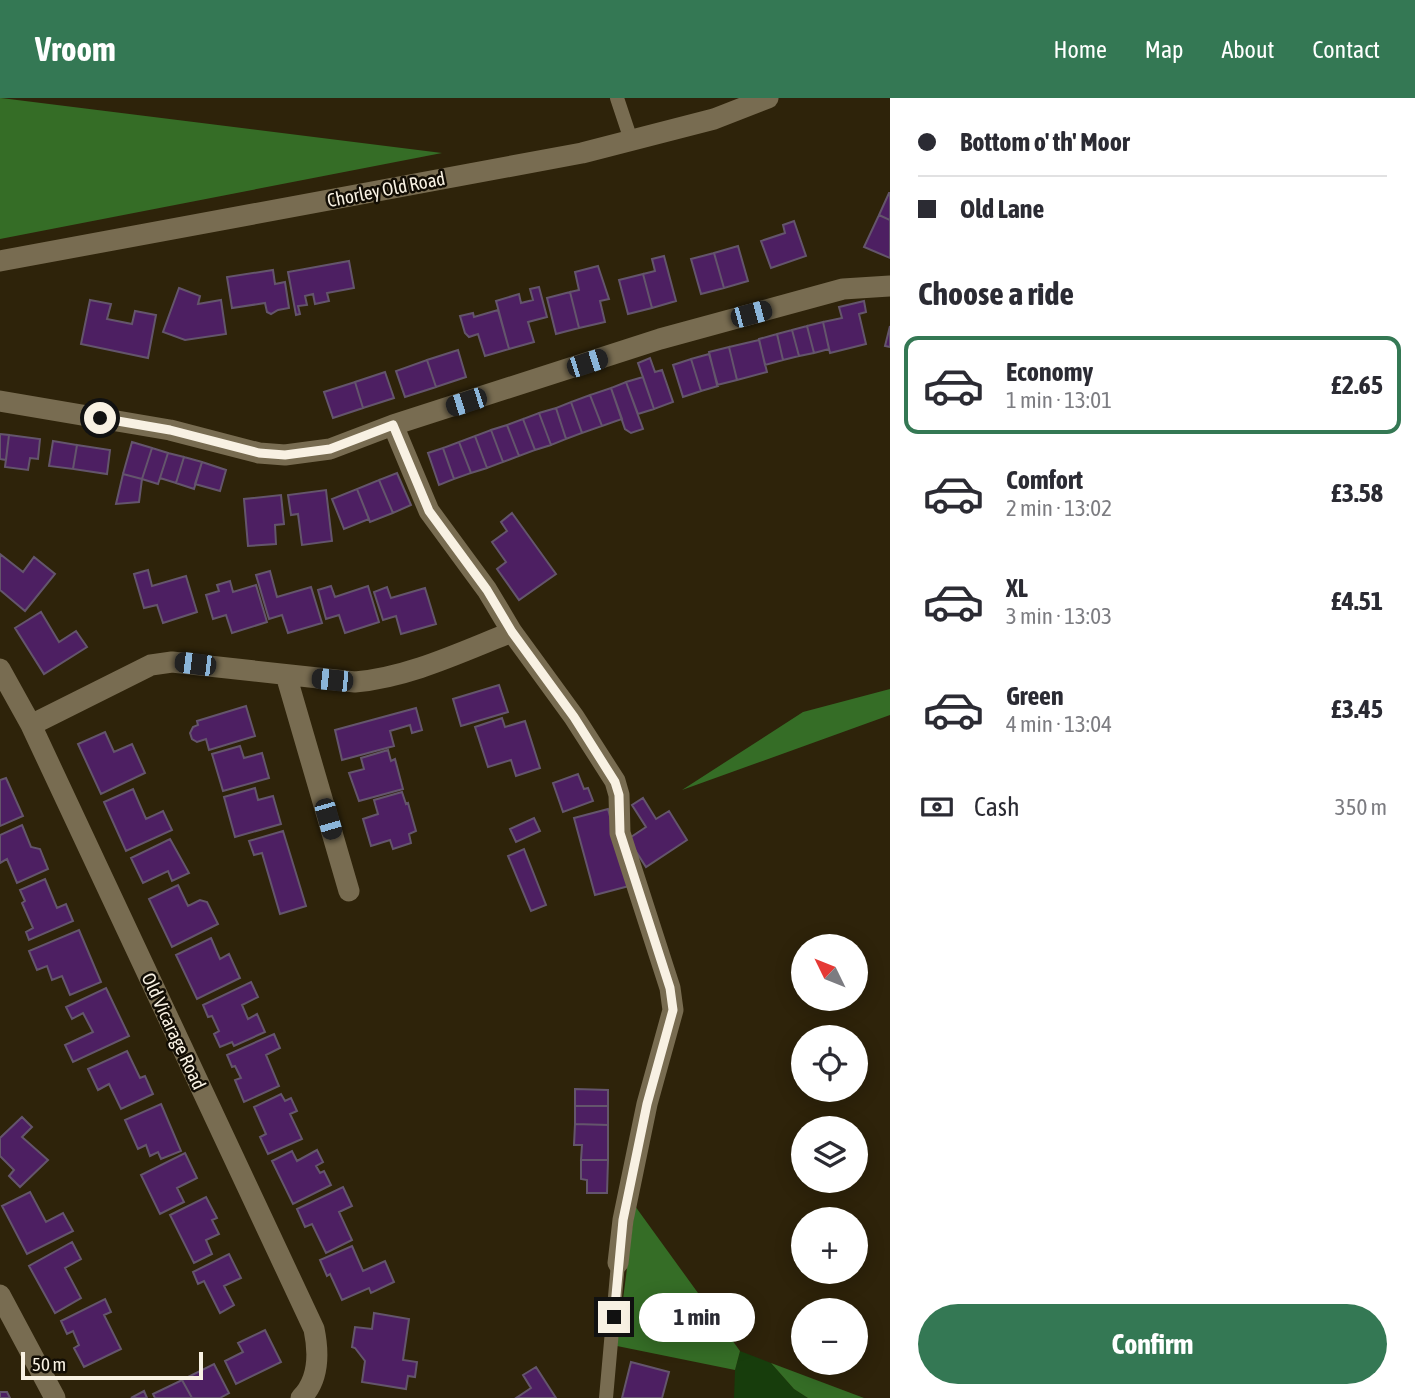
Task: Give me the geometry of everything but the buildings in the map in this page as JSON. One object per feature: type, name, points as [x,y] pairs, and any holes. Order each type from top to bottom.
[{"type":"street","name":"Chorley Old Road","points":[[0,261],[582,153],[714,119],[768,98]]},
{"type":"street","points":[[0,401],[170,430],[259,453],[285,455],[330,449],[393,425],[660,339],[843,289],[890,286]]},
{"type":"street","points":[[393,425],[429,511],[574,717],[615,782],[619,795],[620,833],[670,988],[673,1010],[647,1104],[623,1220],[618,1263]]},
{"type":"street","points":[[31,725],[151,665],[172,662],[355,682],[379,680],[428,665],[512,632]]},
{"type":"street","name":"Old Vicarage Road","points":[[0,669],[31,725],[314,1329],[318,1346],[317,1368],[308,1391],[302,1398]]},
{"type":"street","points":[[286,675],[349,891]]},
{"type":"street","points":[[0,1295],[55,1398]]},
{"type":"lane","points":[[617,98],[631,140]]},
{"type":"lane","points":[[606,1398],[618,1263]]},
{"type":"green space","points":[[1,98],[442,153],[0,239]]},
{"type":"green space","points":[[890,689],[890,715],[682,790],[803,712]]},
{"type":"green space","points":[[635,1206],[740,1351],[735,1370],[617,1346]]},
{"type":"green space","points":[[740,1351],[771,1363],[794,1389],[808,1398],[734,1398],[735,1370]]},
{"type":"green space","points":[[771,1363],[791,1371],[791,1375],[803,1375],[864,1398],[808,1398],[794,1389]]},
{"type":"route","points":[[100,418],[170,430],[259,453],[285,455],[330,449],[393,425],[429,511],[487,590],[512,632],[609,768],[619,795],[620,833],[670,988],[673,1010],[647,1104],[623,1220],[614,1317]]}]
